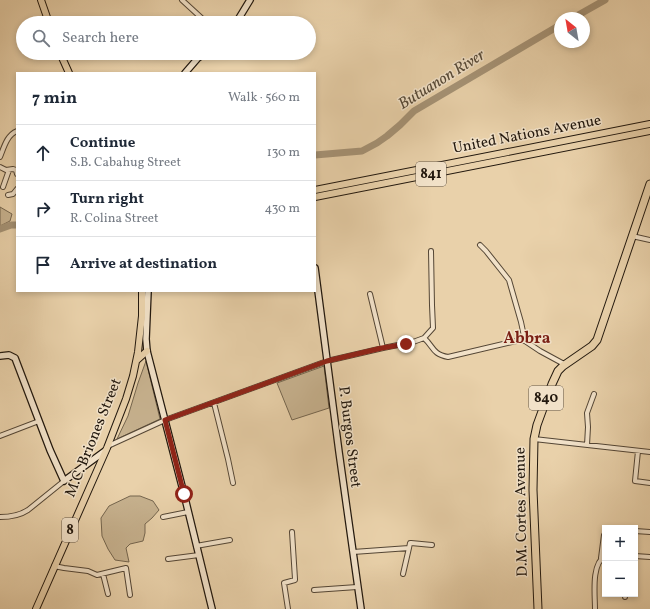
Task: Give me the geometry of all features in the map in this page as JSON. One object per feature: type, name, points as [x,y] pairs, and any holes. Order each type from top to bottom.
[{"type":"highway","name":"D.M. Cortes Avenue","points":[[538,609],[533,490],[534,439],[537,425],[558,371],[564,364],[592,346],[597,340],[650,184]]},
{"type":"main road","points":[[41,0],[47,16]]},
{"type":"main road","points":[[63,60],[67,72]]},
{"type":"main road","name":"United Nations Avenue","points":[[316,190],[650,124]]},
{"type":"main road","name":"United Nations Avenue","points":[[316,196],[650,131]]},
{"type":"main road","name":"M.C. Briones Street","points":[[36,609],[126,399],[137,360],[144,292]]},
{"type":"main road","points":[[137,360],[147,351]]},
{"type":"street","points":[[182,0],[199,16]]},
{"type":"street","points":[[241,16],[250,0]]},
{"type":"street","points":[[186,72],[196,60]]},
{"type":"street","points":[[0,157],[8,138],[13,132],[16,131]]},
{"type":"street","points":[[0,168],[6,170],[16,170]]},
{"type":"street","points":[[3,187],[9,170]]},
{"type":"street","points":[[632,236],[650,240]]},
{"type":"street","points":[[480,245],[509,280],[524,332],[525,341]]},
{"type":"street","points":[[0,517],[22,514],[106,448],[165,420],[327,361],[382,348],[409,344],[424,338],[433,328],[434,324],[432,305],[431,251]]},
{"type":"street","name":"P. Burgos Street","points":[[316,276],[338,452],[361,609]]},
{"type":"street","points":[[144,292],[147,351],[212,609]]},
{"type":"street","points":[[370,294],[382,348]]},
{"type":"street","points":[[424,338],[441,356],[448,357],[511,342],[525,341],[564,364]]},
{"type":"street","points":[[0,356],[9,355],[15,358],[64,482]]},
{"type":"street","points":[[587,445],[587,413],[594,394]]},
{"type":"street","points":[[214,403],[233,483]]},
{"type":"street","points":[[0,436],[39,421]]},
{"type":"street","points":[[534,439],[650,452]]},
{"type":"street","points":[[638,451],[635,481],[650,483]]},
{"type":"street","points":[[163,517],[188,512]]},
{"type":"street","points":[[638,530],[650,532]]},
{"type":"street","points":[[288,609],[284,583],[296,579],[292,532]]},
{"type":"street","points":[[196,546],[230,540]]},
{"type":"street","points":[[404,574],[410,543],[432,545]]},
{"type":"street","points":[[352,552],[409,548]]},
{"type":"street","points":[[168,560],[198,555]]},
{"type":"street","points":[[638,556],[650,557]]},
{"type":"street","points":[[596,609],[595,575],[602,559]]},
{"type":"street","points":[[54,566],[88,571],[97,575],[126,568],[130,595]]},
{"type":"street","points":[[103,574],[108,594]]},
{"type":"street","points":[[314,590],[357,587]]},
{"type":"shaded area","points":[[0,207],[12,214],[10,221],[0,226]]},
{"type":"shaded area","points":[[146,361],[160,419],[117,439],[128,416]]},
{"type":"shaded area","points":[[324,366],[329,408],[292,420],[277,383]]},
{"type":"shaded area","points":[[130,496],[140,496],[153,501],[159,510],[145,524],[143,541],[130,544],[126,548],[129,562],[115,560],[108,549],[102,536],[101,518],[109,506]]},
{"type":"waterway","name":"Butuanon River","points":[[584,12],[605,0]]},
{"type":"waterway","name":"Butuanon River","points":[[316,155],[362,151],[387,136],[414,111],[554,29]]},
{"type":"waterway","name":"Butuanon River","points":[[0,229],[11,225],[16,225]]},
{"type":"district","name":"Abbra","points":[[527,339]]},
{"type":"route","points":[[184,494],[165,420],[327,361],[406,344]]}]
